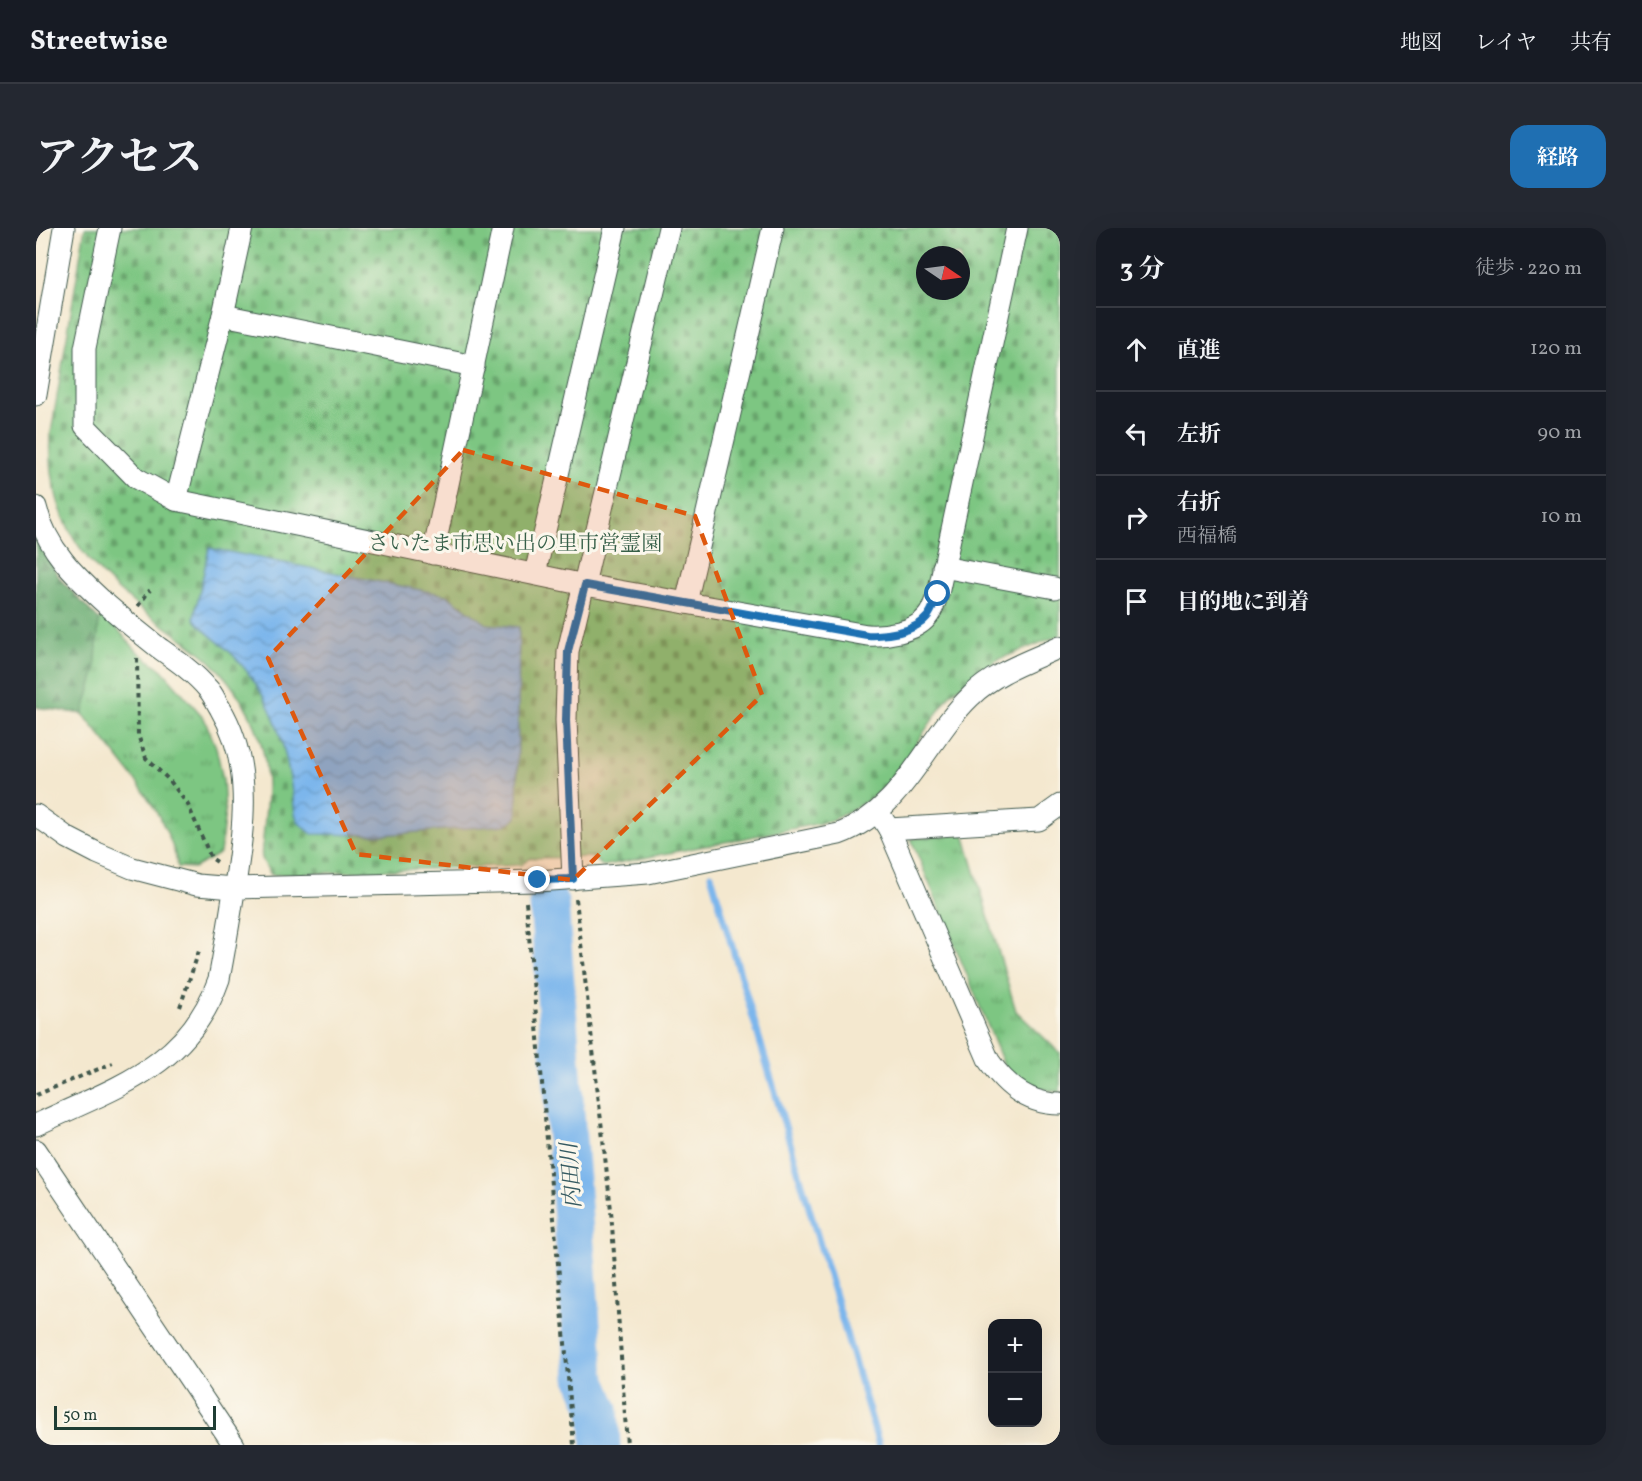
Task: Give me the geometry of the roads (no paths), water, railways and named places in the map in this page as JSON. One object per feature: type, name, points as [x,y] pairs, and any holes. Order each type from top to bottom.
[{"type":"street","points":[[36,394],[40,349],[64,228]]},
{"type":"street","points":[[110,228],[85,348],[86,426],[136,478],[176,500],[585,585],[867,635],[888,636],[909,628],[927,617],[938,594],[1017,228]]},
{"type":"street","points":[[176,500],[223,315],[242,228]]},
{"type":"street","points":[[433,554],[503,228]]},
{"type":"street","points":[[535,574],[615,228]]},
{"type":"street","points":[[567,879],[568,651],[669,228]]},
{"type":"street","points":[[686,603],[773,228]]},
{"type":"street","points":[[223,315],[474,366]]},
{"type":"street","points":[[36,507],[40,523],[51,546],[63,563],[128,624],[182,665],[208,689],[226,718],[234,738],[243,778],[244,806],[219,980],[196,1026],[171,1054],[143,1074],[36,1125]]},
{"type":"street","points":[[943,567],[1055,588]]},
{"type":"street","points":[[1060,647],[979,688],[956,712],[895,796],[884,820],[989,1061],[1009,1086],[1019,1093],[1036,1101],[1060,1104]]},
{"type":"street","points":[[36,815],[68,838],[132,868],[197,885],[234,888],[531,881],[648,873],[839,834],[863,823],[884,820],[1040,820],[1060,805]]},
{"type":"street","points":[[36,1150],[234,1445]]},
{"type":"water","points":[[209,548],[446,595],[487,624],[519,627],[517,818],[505,825],[382,835],[312,834],[299,823],[295,814],[284,749],[278,729],[261,692],[249,673],[234,656],[194,618]]},
{"type":"waterway","points":[[711,875],[879,1445]]},
{"type":"waterway","name":"内田川","points":[[549,903],[585,1377],[599,1410],[601,1445]]},
{"type":"park label","name":"さいたま市思い出の里市営霊園","points":[[515,543]]}]
